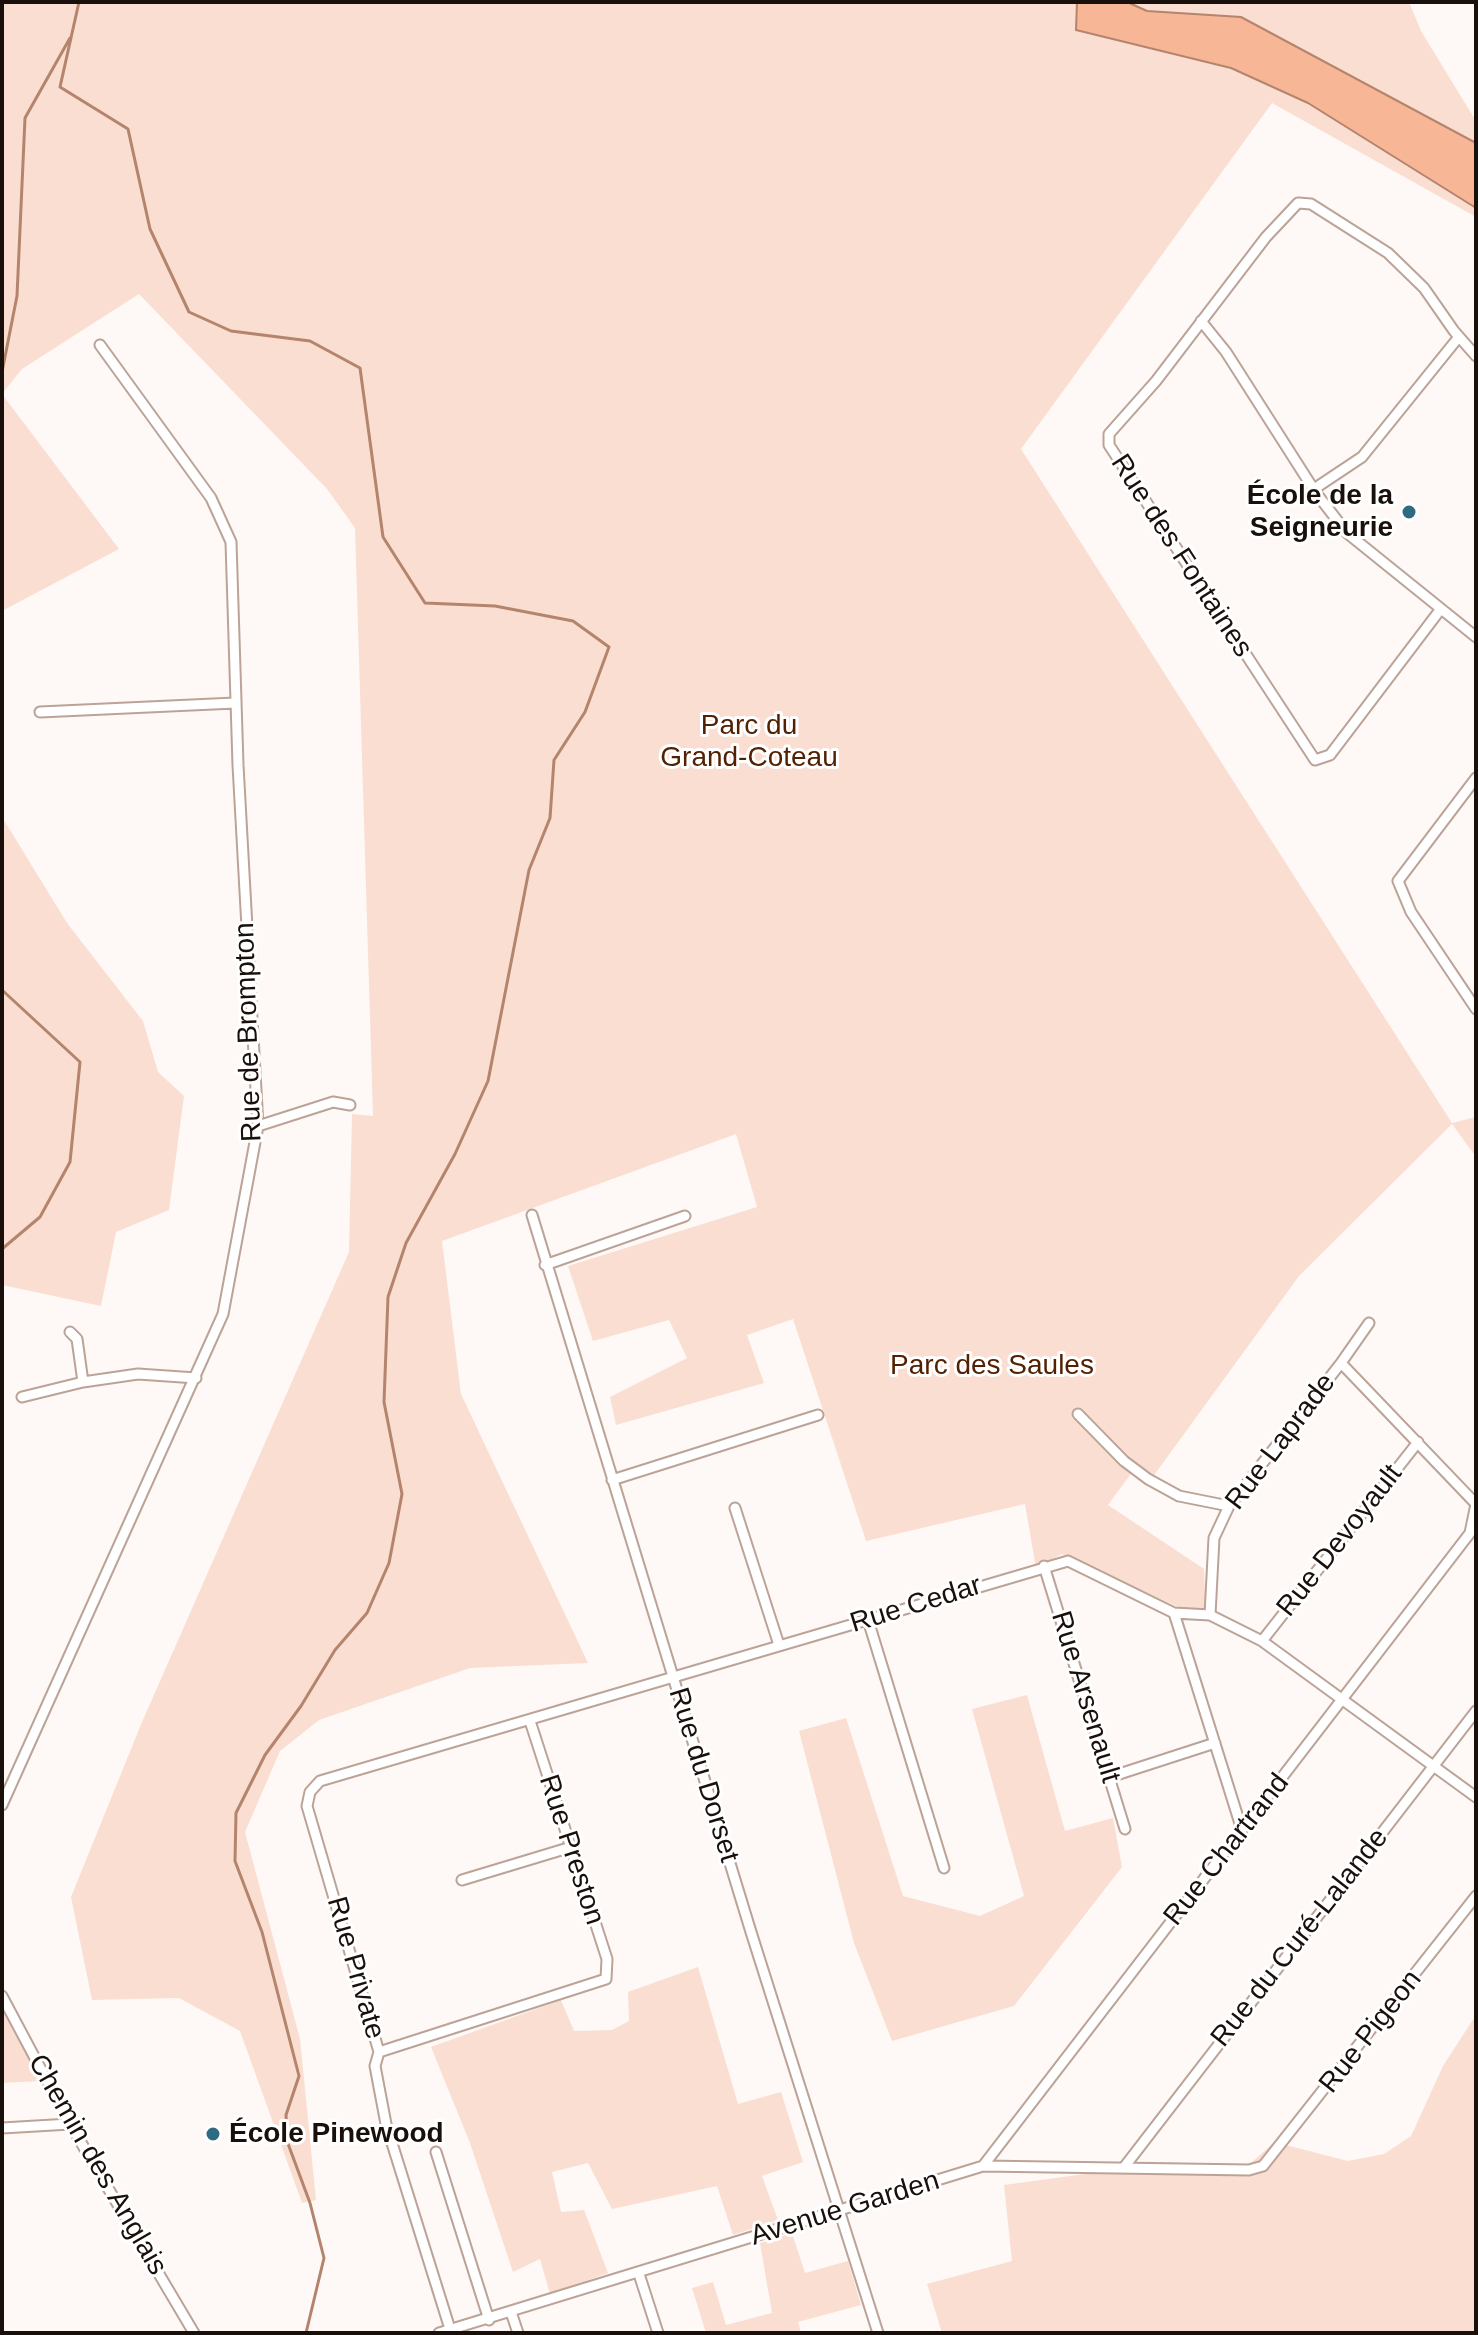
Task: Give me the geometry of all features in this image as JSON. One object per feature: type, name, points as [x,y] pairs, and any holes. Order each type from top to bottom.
[{"type":"street","name":"Rue des Fontaines","points":[[1440,610],[1330,755],[1315,760],[1109,445],[1109,434],[1290,208],[1298,203],[1311,204],[1388,253],[1424,288],[1458,338],[1476,356]]},
{"type":"street","points":[[1201,321],[1226,352],[1314,489],[1347,533],[1476,637]]},
{"type":"street","points":[[1314,489],[1362,457],[1458,338]]},
{"type":"street","name":"Rue de Brompton","points":[[2,1805],[196,1378],[229,1294],[258,1126],[235,703],[231,542],[211,498],[100,345]]},
{"type":"street","points":[[40,712],[235,703]]},
{"type":"street","points":[[1476,778],[1398,881],[1411,912],[1476,1009]]},
{"type":"street","points":[[258,1126],[333,1102],[350,1105]]},
{"type":"street","name":"Rue du Dorset","points":[[532,1215],[878,2333]]},
{"type":"street","points":[[545,1265],[685,1216]]},
{"type":"street","name":"Rue Laprade","points":[[1210,1615],[1214,1538],[1229,1506],[1369,1323]]},
{"type":"street","points":[[70,1332],[77,1339],[83,1382]]},
{"type":"street","points":[[1341,1363],[1418,1442]]},
{"type":"street","points":[[22,1397],[83,1382],[138,1374],[196,1378]]},
{"type":"street","points":[[1078,1414],[1124,1461],[1148,1479],[1179,1496],[1229,1506]]},
{"type":"street","points":[[612,1480],[818,1415]]},
{"type":"street","name":"Rue Chartrand","points":[[983,2166],[1470,1533],[1476,1504],[1418,1442]]},
{"type":"street","name":"Rue Devoyault","points":[[1262,1641],[1418,1442]]},
{"type":"street","points":[[735,1508],[779,1645]]},
{"type":"street","name":"Rue Cedar","points":[[310,1792],[320,1781],[1068,1561],[1174,1613],[1210,1615],[1262,1641],[1345,1698],[1476,1797]]},
{"type":"street","name":"Rue Arsenault","points":[[1044,1566],[1125,1829]]},
{"type":"street","points":[[1174,1613],[1242,1830]]},
{"type":"street","points":[[868,1620],[944,1868]]},
{"type":"street","name":"Rue du Curé-Lalande","points":[[1125,2166],[1476,1711]]},
{"type":"street","name":"Rue Preston","points":[[379,2052],[606,1979],[607,1959],[568,1848],[530,1721]]},
{"type":"street","points":[[1110,1777],[1215,1743]]},
{"type":"street","name":"Rue Private","points":[[310,1792],[307,1806],[379,2052],[375,2066],[386,2124],[450,2329]]},
{"type":"street","points":[[462,1880],[568,1848]]},
{"type":"street","name":"Rue Pigeon","points":[[1263,2166],[1476,1896]]},
{"type":"street","name":"Chemin des Anglais","points":[[2,1996],[70,2124],[194,2333]]},
{"type":"street","points":[[2,2128],[70,2124]]},
{"type":"street","points":[[436,2152],[489,2320]]},
{"type":"street","name":"Avenue Garden","points":[[439,2333],[983,2166],[1249,2170],[1263,2166]]},
{"type":"street","points":[[639,2274],[658,2333]]},
{"type":"street","points":[[511,2312],[518,2333]]},
{"type":"green space","name":"Parc du Grand-Coteau","points":[[2,2],[1409,2],[1421,31],[1476,121],[1476,217],[1272,103],[1021,449],[1452,1123],[1476,1117],[1476,1157],[1452,1124],[1299,1276],[1152,1478],[1133,1471],[1108,1505],[1204,1569],[1206,1615],[1178,1607],[1062,1554],[1036,1568],[1025,1504],[866,1541],[793,1319],[747,1335],[764,1383],[616,1425],[610,1397],[687,1358],[669,1320],[593,1341],[568,1266],[757,1207],[736,1134],[442,1241],[461,1394],[588,1663],[470,1668],[319,1720],[280,1751],[245,1832],[300,2039],[316,2200],[302,2203],[240,2031],[179,1998],[92,2000],[71,1897],[142,1722],[349,1252],[352,1114],[373,1116],[355,528],[327,489],[139,294],[22,369],[2,394]]},
{"type":"green space","points":[[2,394],[119,549],[2,611]]},
{"type":"green space","points":[[2,817],[67,923],[143,1021],[158,1072],[184,1096],[169,1210],[116,1232],[101,1306],[2,1285]]},
{"type":"green space","points":[[1027,1695],[1065,1831],[1113,1818],[1122,1867],[1014,2006],[892,2041],[854,1943],[799,1731],[846,1718],[903,1896],[980,1916],[1024,1896],[972,1709]]},
{"type":"green space","points":[[698,1967],[738,2104],[781,2092],[803,2162],[762,2176],[778,2220],[733,2235],[717,2186],[612,2209],[588,2163],[552,2172],[561,2212],[584,2210],[608,2273],[550,2294],[540,2259],[513,2272],[470,2143],[431,2047],[561,2000],[574,2031],[612,2030],[629,2021],[628,1992]]},
{"type":"green space","points":[[2,2006],[42,2081],[2,2083]]},
{"type":"green space","points":[[1476,2015],[1476,2333],[942,2333],[927,2284],[1012,2261],[1004,2185],[1085,2174],[1124,2161],[1249,2165],[1274,2142],[1348,2161],[1384,2154],[1411,2136],[1443,2066]]},
{"type":"green space","points":[[792,2233],[805,2273],[848,2261],[861,2305],[798,2322],[801,2333],[706,2333],[692,2288],[713,2282],[726,2325],[772,2313],[760,2243]]},
{"type":"shaded area","points":[[1077,2],[1127,2],[1147,11],[1241,17],[1476,143],[1476,208],[1308,103],[1231,68],[1076,30]]},
{"type":"waterway","points":[[79,2],[60,87],[128,129],[150,229],[189,312],[231,331],[310,341],[360,368],[383,537],[425,603],[495,606],[573,621],[609,647],[585,712],[554,760],[550,818],[529,870],[488,1081],[455,1154],[406,1243],[388,1297],[384,1402],[402,1494],[389,1563],[367,1613],[335,1650],[301,1706],[265,1755],[236,1813],[235,1861],[262,1932],[299,2076],[286,2115],[287,2141],[310,2203],[324,2258],[306,2333]]},
{"type":"waterway","points":[[2,372],[17,296],[25,118],[70,38]]},
{"type":"waterway","points":[[2,990],[80,1062],[70,1162],[40,1217],[2,1249]]},
{"type":"place","name":"École de la Seigneurie","points":[[1409,512]]},
{"type":"place","name":"École Pinewood","points":[[213,2134]]},
{"type":"park label","name":"Parc des Saules","points":[[992,1366]]}]
